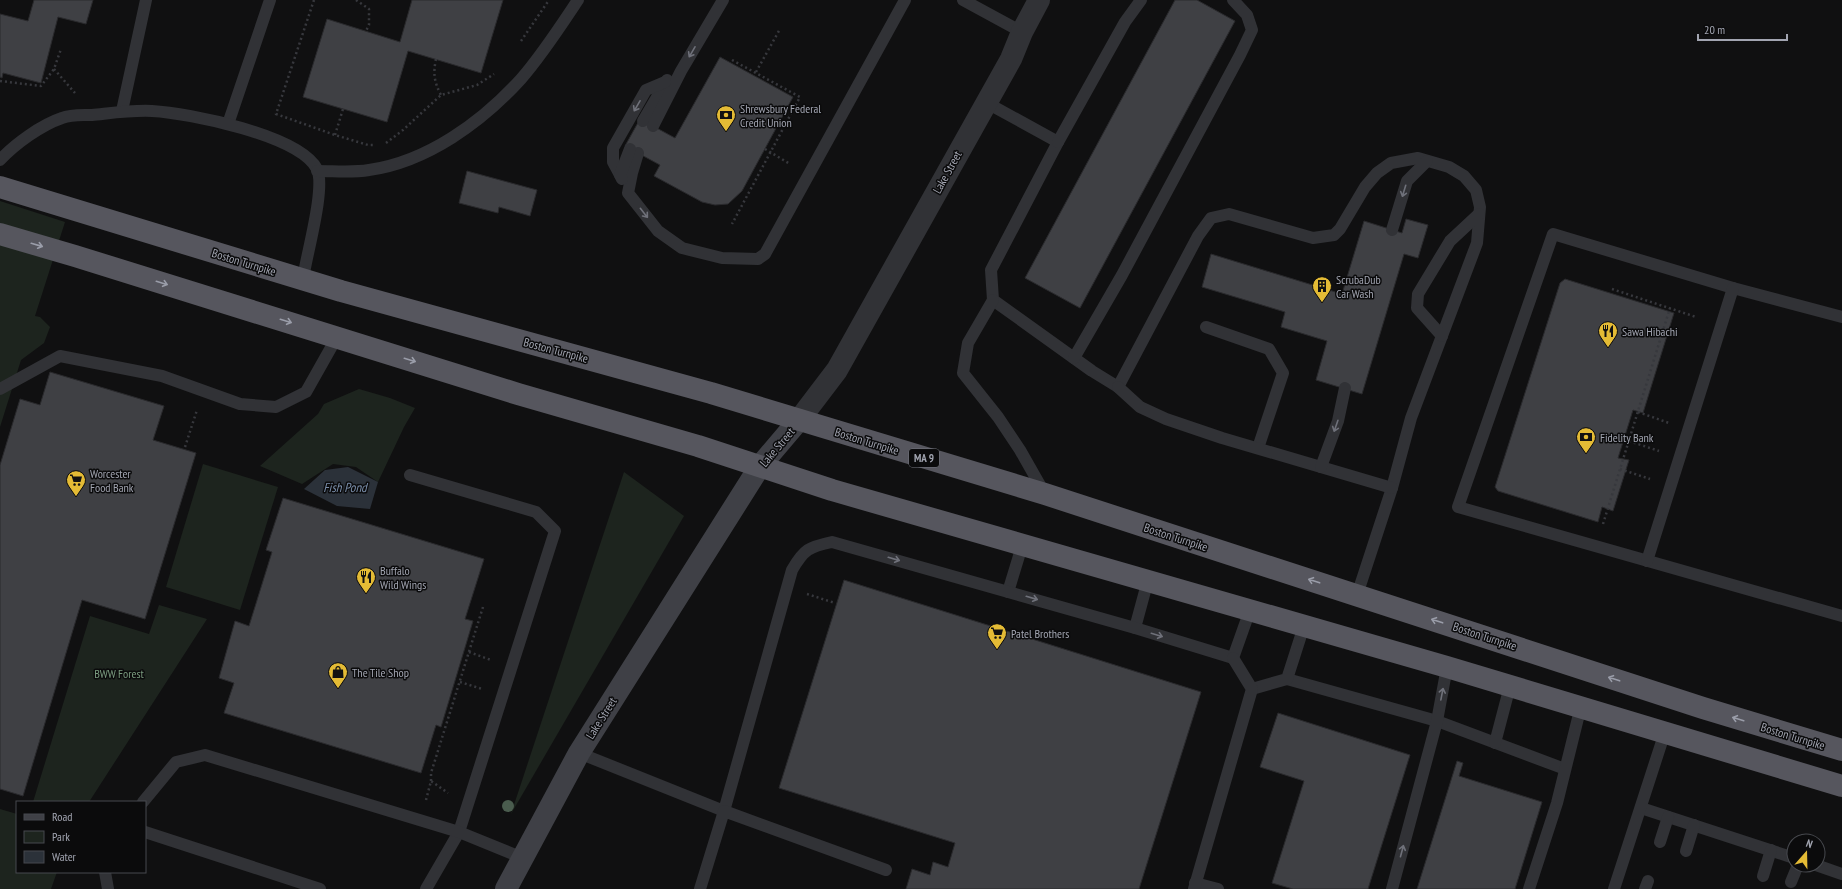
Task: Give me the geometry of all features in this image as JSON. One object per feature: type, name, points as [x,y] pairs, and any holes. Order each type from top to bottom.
[{"type":"highway","name":"Boston Turnpike","points":[[0,187],[303,279],[711,393],[1045,494],[1702,708],[1842,750]]},
{"type":"highway","points":[[0,234],[518,394],[698,446],[832,490],[1581,706],[1842,786]]},
{"type":"main road","name":"Lake Street","points":[[506,889],[579,753],[760,466],[799,420]]},
{"type":"street","name":"Lake Street","points":[[799,420],[837,370],[1011,59],[1022,32],[1039,0]]},
{"type":"lane","points":[[122,111],[146,0]]},
{"type":"lane","points":[[228,124],[270,0]]},
{"type":"lane","points":[[317,171],[350,172],[390,166],[429,151],[454,136],[485,113],[521,79],[578,0]]},
{"type":"lane","points":[[665,82],[648,123],[682,71],[723,0]]},
{"type":"lane","points":[[682,71],[665,82],[646,90],[613,148],[613,162],[628,193],[658,231],[682,248],[722,258],[758,259],[765,254],[905,0]]},
{"type":"lane","points":[[963,0],[1022,32]]},
{"type":"lane","points":[[1045,494],[1020,450],[998,416],[963,372],[968,344],[993,300],[991,270],[1058,142],[1126,22],[1141,0]]},
{"type":"lane","points":[[1074,358],[1122,275],[1252,30],[1247,15],[1233,0]]},
{"type":"lane","points":[[987,102],[1058,142]]},
{"type":"lane","points":[[0,160],[11,148],[52,122],[64,117],[122,111],[150,111],[182,114],[228,124],[288,145],[307,157],[317,171],[319,178],[318,202],[303,279]]},
{"type":"lane","points":[[620,176],[634,151],[628,193]]},
{"type":"lane","points":[[1118,387],[1198,236],[1211,218],[1229,214],[1313,238],[1334,235],[1340,229],[1365,187],[1377,173],[1391,163],[1418,158],[1449,167],[1464,176],[1476,190],[1480,207],[1477,243],[1411,418],[1392,488],[1357,595]]},
{"type":"lane","points":[[1392,230],[1407,181],[1427,161]]},
{"type":"lane","points":[[1442,336],[1417,308],[1418,294],[1450,241],[1479,214]]},
{"type":"lane","points":[[1842,316],[1733,288],[1553,234],[1458,507],[1842,616]]},
{"type":"lane","points":[[1647,561],[1733,288]]},
{"type":"lane","points":[[993,300],[1074,358],[1118,387],[1140,407],[1166,419],[1392,488]]},
{"type":"lane","points":[[1206,327],[1269,349],[1283,373],[1258,448]]},
{"type":"lane","points":[[0,389],[60,356],[162,376],[240,404],[276,407],[306,392],[337,337]]},
{"type":"lane","points":[[1321,467],[1338,421],[1344,388]]},
{"type":"lane","points":[[410,474],[536,512],[555,531],[459,832],[426,889]]},
{"type":"lane","points":[[700,889],[724,811],[792,570],[801,554],[810,549],[832,542],[1135,628],[1233,658],[1252,689],[1194,886],[1218,889]]},
{"type":"lane","points":[[1008,592],[1022,546]]},
{"type":"lane","points":[[1135,628],[1148,580]]},
{"type":"lane","points":[[1233,658],[1250,610]]},
{"type":"lane","points":[[1287,678],[1304,626]]},
{"type":"lane","points":[[1392,889],[1437,722],[1447,667]]},
{"type":"lane","points":[[1252,689],[1287,678],[1437,722],[1565,769]]},
{"type":"lane","points":[[1495,743],[1510,686]]},
{"type":"lane","points":[[1529,889],[1557,803],[1581,706]]},
{"type":"lane","points":[[1614,889],[1665,732]]},
{"type":"lane","points":[[579,753],[724,811],[886,870]]},
{"type":"lane","points":[[144,801],[176,762],[205,755],[459,832],[523,858]]},
{"type":"lane","points":[[1640,808],[1786,855]]},
{"type":"lane","points":[[1660,842],[1668,817]]},
{"type":"lane","points":[[1686,851],[1694,825]]},
{"type":"lane","points":[[146,832],[320,889]]},
{"type":"lane","points":[[1763,876],[1771,850]]},
{"type":"lane","points":[[1826,868],[1842,874]]},
{"type":"lane","points":[[105,873],[108,889]]},
{"type":"lane","points":[[1791,882],[1795,873]]},
{"type":"path","points":[[314,0],[276,114],[335,135],[368,145],[376,145]]},
{"type":"path","points":[[356,0],[369,9],[369,25],[366,31]]},
{"type":"path","points":[[518,45],[549,0]]},
{"type":"path","points":[[756,73],[780,29]]},
{"type":"path","points":[[0,81],[41,86],[54,69],[61,49]]},
{"type":"path","points":[[436,59],[433,71],[435,86],[441,95]]},
{"type":"path","points":[[732,60],[800,97],[732,224]]},
{"type":"path","points":[[384,144],[404,130],[441,95],[477,85],[496,73]]},
{"type":"path","points":[[335,135],[343,109]]},
{"type":"path","points":[[764,150],[770,153]]},
{"type":"path","points":[[1612,289],[1696,317]]},
{"type":"path","points":[[1603,524],[1670,308]]},
{"type":"path","points":[[185,447],[203,391]]},
{"type":"path","points":[[1638,412],[1689,429]]},
{"type":"path","points":[[1629,441],[1680,457]]},
{"type":"path","points":[[1620,469],[1670,486]]},
{"type":"path","points":[[787,588],[836,603]]},
{"type":"path","points":[[421,820],[431,781],[431,773],[483,607]]},
{"type":"path","points":[[431,781],[468,806]]},
{"type":"green space","points":[[0,201],[65,222],[35,316],[40,317],[50,327],[44,343],[21,360],[0,427]]},
{"type":"green space","points":[[359,389],[390,398],[415,408],[404,427],[378,482],[356,467],[333,464],[302,484],[260,466],[318,414],[324,404]]},
{"type":"green space","points":[[203,464],[278,487],[240,610],[166,587]]},
{"type":"green space","points":[[624,472],[684,516],[511,814]]},
{"type":"green space","name":"BWW Forest","points":[[159,605],[207,619],[90,801],[33,801],[90,616],[149,634]]},
{"type":"green space","points":[[0,809],[16,814],[16,873],[57,873],[51,889],[0,889]]},
{"type":"water","name":"Fish Pond","points":[[348,467],[378,482],[370,509],[337,506],[304,489],[325,470]]},
{"type":"building","points":[[34,0],[93,0],[86,24],[58,17],[41,83],[3,73],[2,78],[0,77],[0,14],[28,21]]},
{"type":"building","points":[[412,0],[503,0],[481,73],[408,51],[387,122],[303,97],[327,19],[400,42]]},
{"type":"building","points":[[1175,0],[1197,0],[1235,21],[1080,308],[1025,278]]},
{"type":"building","name":"Shrewsbury Federal Credit Union","points":[[720,57],[793,97],[742,191],[728,204],[715,205],[702,202],[654,176],[660,165],[625,146],[640,119],[675,138]]},
{"type":"building","points":[[467,171],[537,190],[530,216],[499,207],[498,213],[459,203]]},
{"type":"building","name":"ScrubaDub Car Wash","points":[[1406,219],[1428,225],[1418,258],[1404,254],[1362,394],[1316,380],[1327,341],[1281,327],[1285,312],[1202,287],[1211,254],[1342,294],[1364,221],[1402,233]]},
{"type":"building","points":[[1565,279],[1674,313],[1643,413],[1633,410],[1618,458],[1629,460],[1613,511],[1602,507],[1598,522],[1498,491],[1495,487],[1560,283]]},
{"type":"building","points":[[50,372],[164,406],[153,440],[196,453],[145,619],[82,600],[23,796],[0,789],[0,465],[20,399],[40,405]]},
{"type":"building","points":[[283,498],[484,559],[465,619],[473,621],[441,727],[436,725],[421,773],[224,713],[234,683],[219,678],[235,621],[249,626],[272,552],[266,550]]},
{"type":"building","points":[[844,580],[1201,692],[1139,889],[906,889],[912,869],[930,875],[933,862],[948,867],[955,843],[779,788]]},
{"type":"building","points":[[1278,713],[1410,755],[1368,889],[1293,889],[1272,883],[1304,781],[1260,767]]},
{"type":"building","points":[[1457,761],[1463,763],[1459,776],[1542,802],[1515,889],[1417,889]]},
{"type":"place","name":"Shrewsbury Federal Credit Union","points":[[726,132]]},
{"type":"place","name":"ScrubaDub Car Wash","points":[[1322,303]]},
{"type":"place","name":"Sawa Hibachi","points":[[1608,348]]},
{"type":"place","name":"Fidelity Bank","points":[[1586,454]]},
{"type":"place","name":"Worcester Food Bank","points":[[76,497]]},
{"type":"place","name":"Buffalo Wild Wings","points":[[366,594]]},
{"type":"place","name":"Patel Brothers","points":[[997,650]]},
{"type":"place","name":"The Tile Shop","points":[[338,689]]}]
